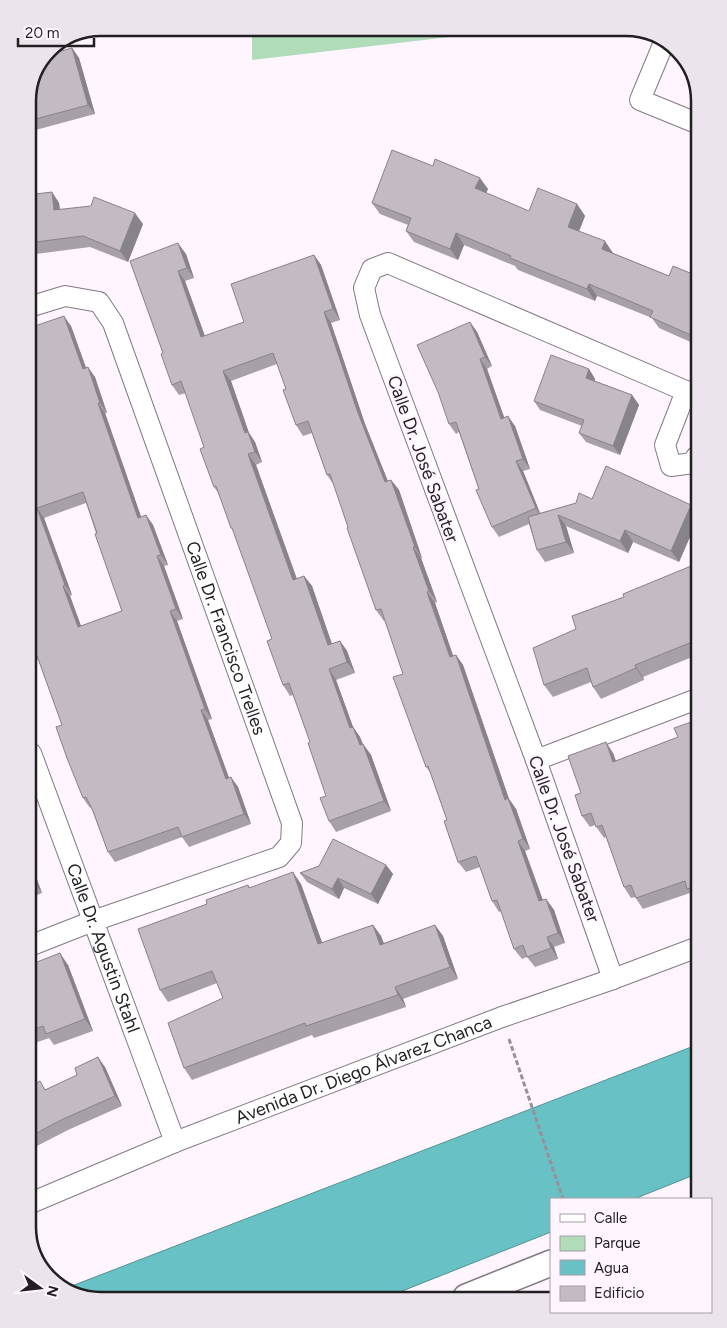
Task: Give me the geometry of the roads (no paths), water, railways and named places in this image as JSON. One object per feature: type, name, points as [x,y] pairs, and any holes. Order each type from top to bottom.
[{"type":"street","points":[[662,47],[640,100],[691,121]]},
{"type":"street","name":"Calle Dr. José Sabater","points":[[613,979],[536,760],[370,315],[364,288],[372,269],[388,263],[691,393]]},
{"type":"street","name":"Calle Dr. Francisco Trelles","points":[[36,305],[65,296],[99,302],[112,324],[292,822],[292,843],[278,858],[93,921],[36,943]]},
{"type":"street","points":[[691,393],[664,445],[671,466],[691,463]]},
{"type":"street","points":[[536,760],[691,701]]},
{"type":"street","name":"Calle Dr. Agustin Stahl","points":[[36,767],[175,1142]]},
{"type":"street","name":"Avenida Dr. Diego Álvarez Chanca","points":[[36,1201],[175,1142],[502,1017],[691,950]]},
{"type":"street","points":[[478,1292],[550,1263]]},
{"type":"water","points":[[691,1047],[691,1176],[636,1198],[550,1198],[550,1232],[400,1292],[97,1292],[74,1285]]}]
